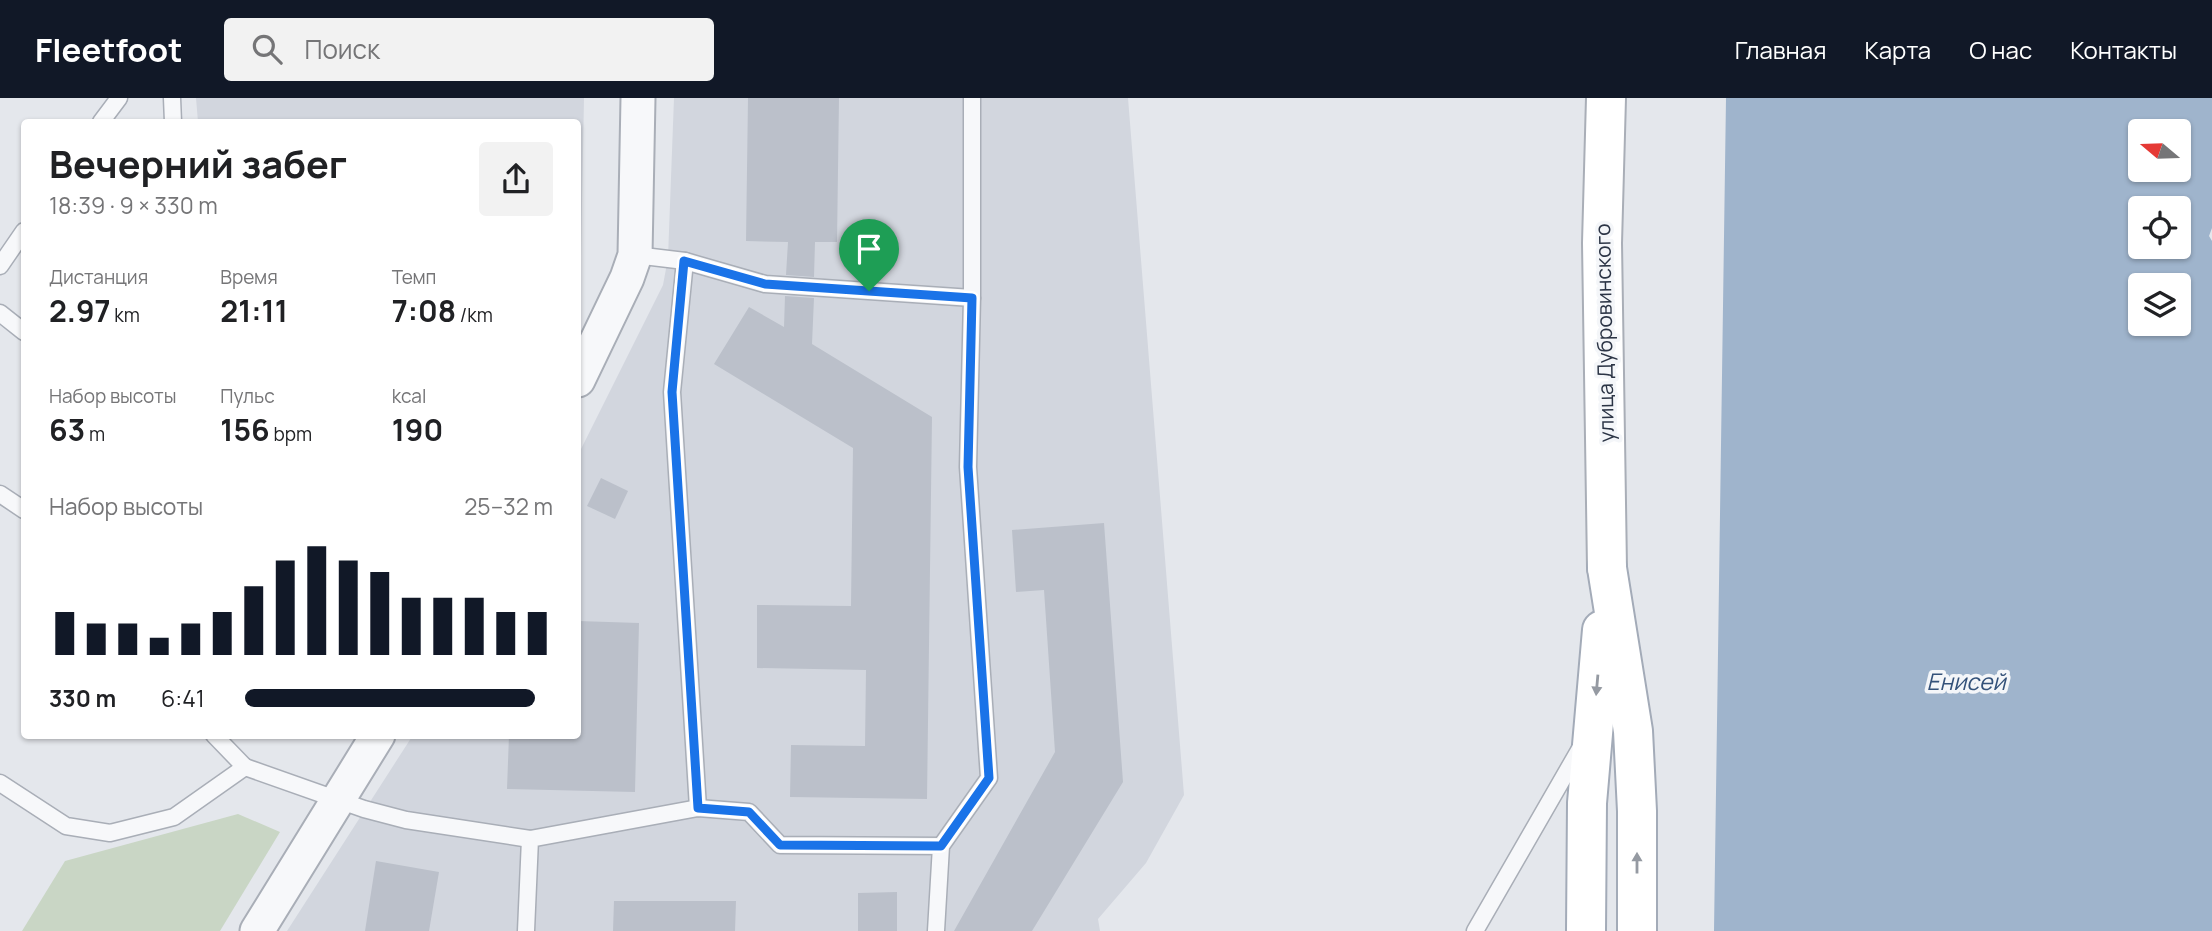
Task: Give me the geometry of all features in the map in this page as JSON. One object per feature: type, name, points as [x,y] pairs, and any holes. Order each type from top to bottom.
[{"type":"main road","name":"улица Дубровинского","points":[[1606,98],[1602,243],[1607,568]]},
{"type":"main road","points":[[1586,931],[1587,803],[1607,568]]},
{"type":"main road","points":[[1607,568],[1633,731],[1637,811],[1637,931]]},
{"type":"street","points":[[581,374],[627,278],[635,255],[638,98]]},
{"type":"street","points":[[257,931],[376,739]]},
{"type":"lane","points":[[103,119],[119,98]]},
{"type":"lane","points":[[172,98],[173,119]]},
{"type":"lane","points":[[936,931],[941,846],[989,778],[968,467],[972,298],[972,98]]},
{"type":"lane","points":[[0,266],[21,235]]},
{"type":"lane","points":[[635,255],[684,261],[765,284],[972,298]]},
{"type":"lane","points":[[684,261],[672,392],[698,808]]},
{"type":"lane","points":[[0,313],[21,330]]},
{"type":"lane","points":[[0,495],[21,508]]},
{"type":"lane","points":[[1475,931],[1594,723]]},
{"type":"lane","points":[[218,739],[245,767],[338,800],[406,820],[530,839],[698,808],[749,812],[780,845],[941,846]]},
{"type":"lane","points":[[0,783],[66,826],[110,833],[174,817],[245,767]]},
{"type":"lane","points":[[526,931],[530,839]]},
{"type":"shaded area","points":[[196,98],[584,98],[581,256],[581,119],[198,119]]},
{"type":"shaded area","points":[[674,98],[1128,98],[1184,795],[1146,863],[1098,919],[1100,931],[287,931],[410,739],[581,739],[581,449],[663,285],[668,258]]},
{"type":"green space","points":[[238,814],[280,832],[220,931],[22,931],[65,861]]},
{"type":"water","name":"Енисей","points":[[1726,98],[2212,98],[2212,228],[2209,236],[2212,241],[2212,931],[1714,931]]},
{"type":"building","points":[[748,98],[839,98],[837,242],[815,242],[814,277],[786,275],[788,242],[746,241]]},
{"type":"building","points":[[785,296],[814,298],[812,344],[932,417],[927,799],[790,797],[791,745],[865,746],[866,670],[757,668],[757,605],[851,606],[853,448],[714,364],[749,307],[784,327]]},
{"type":"building","points":[[601,478],[628,491],[615,519],[587,506]]},
{"type":"building","points":[[1104,523],[1123,782],[1032,931],[954,931],[1055,752],[1044,590],[1016,592],[1012,530]]},
{"type":"building","points":[[581,621],[639,623],[635,792],[507,789],[509,739],[581,739]]},
{"type":"building","points":[[376,861],[439,872],[429,931],[365,931]]},
{"type":"building","points":[[897,892],[897,931],[858,931],[858,893]]},
{"type":"building","points":[[614,901],[736,901],[735,931],[613,931]]},
{"type":"route","points":[[684,261],[765,284],[869,291],[972,298],[968,467],[989,778],[941,846],[780,845],[749,812],[698,808],[672,392],[684,261]]}]
